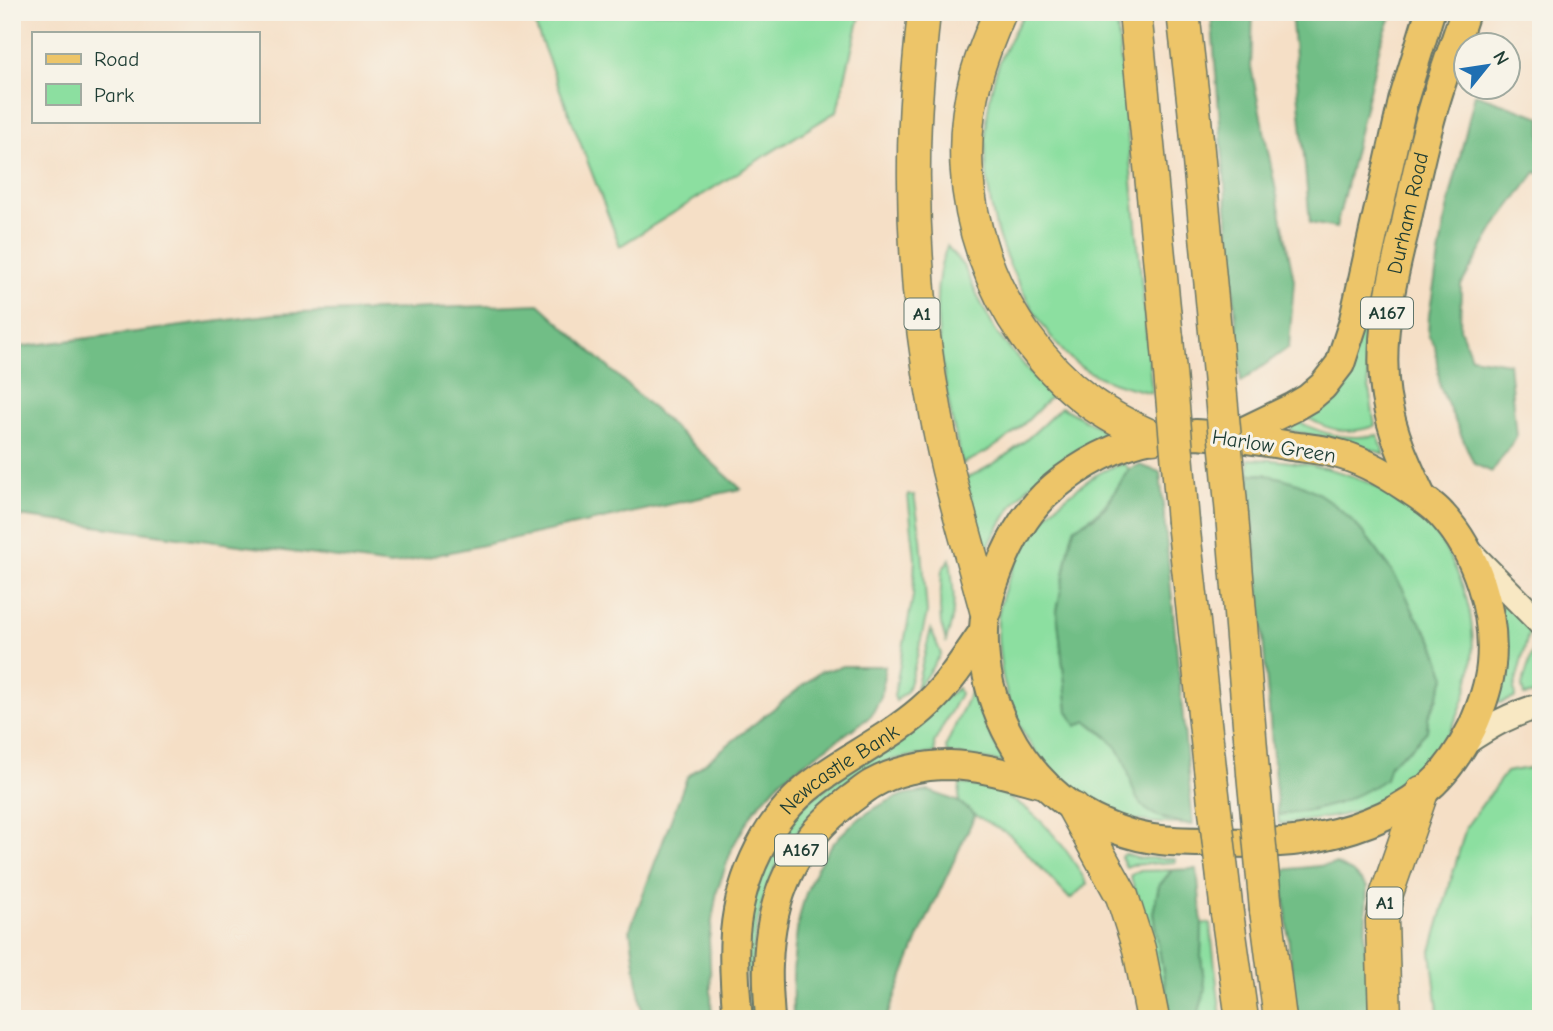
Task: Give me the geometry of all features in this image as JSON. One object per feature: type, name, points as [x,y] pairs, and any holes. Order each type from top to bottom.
[{"type":"highway","name":"A1","points":[[924,12],[917,82],[914,160],[915,242],[922,322],[936,417],[985,620]]},
{"type":"highway","points":[[1000,12],[986,43],[975,79],[968,116],[966,153],[968,191],[975,227],[987,265],[1021,329],[1053,370],[1088,401],[1153,437]]},
{"type":"highway","points":[[1135,12],[1183,522],[1227,913],[1242,1019]]},
{"type":"highway","points":[[1182,12],[1216,342],[1266,910],[1280,1019]]},
{"type":"highway","name":"A1","points":[[1385,1019],[1381,921],[1387,893],[1422,792]]},
{"type":"highway","points":[[1074,809],[1122,896],[1139,949],[1153,1019]]},
{"type":"main road","name":"Durham Road","points":[[1234,436],[1309,398],[1323,386],[1340,364],[1353,324],[1403,101],[1430,12]]},
{"type":"main road","name":"Durham Road","points":[[1423,498],[1399,448],[1393,427],[1385,387],[1384,332],[1399,249],[1428,126],[1465,12]]},
{"type":"main road","name":"Harlow Green","points":[[1196,434],[1234,436],[1336,453],[1382,471],[1442,514],[1466,548],[1483,585],[1491,625],[1491,666],[1482,706],[1465,743],[1451,765],[1422,792],[1394,810],[1340,833],[1297,840],[1242,843],[1158,840],[1129,834],[1074,809],[1044,784],[1015,747],[1003,724],[989,680],[985,620],[996,576],[1010,544],[1038,502],[1054,486],[1100,457],[1153,437],[1196,434]]},
{"type":"main road","points":[[1466,548],[1541,624]]},
{"type":"main road","name":"Newcastle Bank","points":[[738,1019],[734,967],[739,907],[757,853],[771,828],[790,802],[813,783],[897,728],[929,703],[950,679],[985,620]]},
{"type":"main road","points":[[1465,743],[1522,710],[1541,706]]},
{"type":"main road","name":"Newcastle Bank","points":[[770,1019],[768,965],[772,925],[779,898],[789,870],[802,848],[836,810],[871,785],[894,774],[946,765],[978,768],[1044,784]]},
{"type":"green space","points":[[530,12],[861,12],[837,111],[620,246]]},
{"type":"green space","points":[[1025,12],[1116,12],[1152,393],[1100,377],[1065,354],[1028,301],[1000,241],[986,168],[988,111],[995,75]]},
{"type":"green space","points":[[1211,12],[1253,12],[1251,67],[1294,280],[1289,347],[1241,382]]},
{"type":"green space","points":[[1291,12],[1393,12],[1380,45],[1336,228],[1310,223]]},
{"type":"green space","points":[[1473,102],[1498,102],[1541,117],[1541,174],[1536,172],[1496,225],[1461,285],[1460,328],[1471,357],[1509,363],[1516,437],[1492,472],[1474,464],[1440,387],[1435,346],[1428,335],[1446,214]]},
{"type":"green space","points":[[947,246],[964,267],[998,335],[1051,396],[1011,435],[962,464],[947,393],[937,322],[937,292]]},
{"type":"green space","points":[[1373,283],[1377,284],[1377,290],[1367,361],[1375,426],[1348,431],[1323,426],[1306,417],[1316,409]]},
{"type":"green space","points":[[539,304],[741,489],[391,565],[12,515],[12,348],[275,314]]},
{"type":"green space","points":[[1061,407],[1106,431],[1106,435],[1070,455],[1037,479],[1009,511],[986,550],[982,548],[966,478],[980,472],[1017,447]]},
{"type":"green space","points":[[1300,422],[1338,436],[1378,435],[1384,454],[1349,442],[1291,431],[1291,427]]},
{"type":"green space","points":[[1248,459],[1319,466],[1353,476],[1390,494],[1435,533],[1449,555],[1463,588],[1471,626],[1471,663],[1463,701],[1453,725],[1439,752],[1412,780],[1374,804],[1346,814],[1279,824],[1278,815],[1337,804],[1411,748],[1427,731],[1428,717],[1438,698],[1433,642],[1416,616],[1266,474],[1249,474]]},
{"type":"green space","points":[[1124,464],[1129,469],[1112,496],[1094,515],[1075,527],[1071,539],[1057,611],[1068,711],[1087,721],[1115,744],[1163,819],[1193,825],[1126,818],[1100,807],[1061,780],[1031,745],[1011,705],[1004,682],[998,616],[1006,585],[1019,556],[1039,525],[1058,504],[1093,477]]},
{"type":"green space","points":[[1139,465],[1160,472],[1193,825],[1158,816],[1144,807],[1138,801],[1119,751],[1087,721],[1076,726],[1068,711],[1057,611],[1071,539],[1075,527],[1093,518],[1106,506],[1129,469]]},
{"type":"green space","points":[[1249,474],[1275,476],[1299,483],[1320,494],[1357,526],[1373,544],[1403,589],[1415,615],[1433,642],[1446,677],[1428,717],[1427,731],[1390,764],[1386,779],[1334,804],[1278,815]]},
{"type":"green space","points":[[908,495],[914,495],[921,538],[927,613],[907,691],[896,701],[894,696],[913,596],[915,558]]},
{"type":"green space","points":[[950,559],[954,600],[946,641],[940,607],[942,570]]},
{"type":"green space","points":[[1504,601],[1532,629],[1528,635],[1514,689],[1515,698],[1500,703],[1496,700],[1501,604]]},
{"type":"green space","points":[[931,629],[941,654],[916,689]]},
{"type":"green space","points":[[1539,637],[1541,693],[1524,696],[1522,686]]},
{"type":"green space","points":[[844,666],[885,666],[881,697],[871,716],[782,779],[754,810],[733,846],[717,891],[709,939],[712,1019],[643,1019],[630,929],[687,777],[820,672]]},
{"type":"green space","points":[[974,684],[984,723],[1005,763],[947,753],[946,746]]},
{"type":"green space","points":[[958,688],[960,694],[934,743],[935,753],[888,761],[858,776],[816,810],[785,849],[765,894],[758,919],[752,970],[755,1019],[750,1019],[746,958],[751,907],[763,865],[797,810]]},
{"type":"green space","points":[[1541,766],[1541,1019],[1439,1019],[1431,951],[1466,827],[1506,772]]},
{"type":"green space","points":[[960,784],[1001,793],[1036,816],[1064,848],[1087,884],[1070,899],[1010,835],[975,815],[959,802]]},
{"type":"green space","points":[[929,791],[959,802],[975,815],[919,936],[886,1019],[793,1019],[796,936],[801,909],[822,859],[838,837],[870,811],[903,795]]},
{"type":"green space","points":[[1124,854],[1137,858],[1175,859],[1175,862],[1126,867],[1121,857]]},
{"type":"green space","points":[[1336,864],[1352,872],[1367,887],[1365,941],[1371,1019],[1296,1019],[1282,870]]},
{"type":"green space","points":[[1197,869],[1205,989],[1199,1019],[1171,1019],[1153,913],[1159,886],[1172,870]]},
{"type":"green space","points":[[1172,870],[1159,886],[1153,913],[1171,1019],[1165,1019],[1138,898],[1130,876],[1138,871]]},
{"type":"green space","points":[[1210,923],[1221,1019],[1199,1019],[1205,989],[1201,957],[1202,924]]}]
